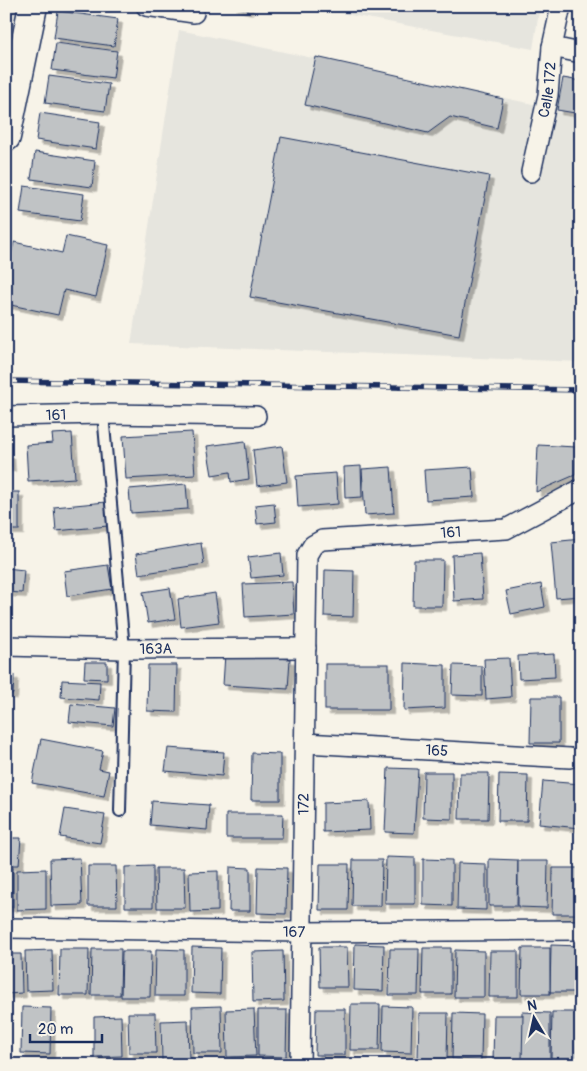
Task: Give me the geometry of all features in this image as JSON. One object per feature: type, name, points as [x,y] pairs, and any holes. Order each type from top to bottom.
[{"type":"street","points":[[6,137],[33,6]]},
{"type":"street","points":[[146,6],[194,14]]},
{"type":"street","name":"Calle 172","points":[[531,172],[548,95],[552,47],[561,6]]},
{"type":"street","points":[[552,47],[581,53]]},
{"type":"street","name":"161","points":[[6,416],[103,414],[256,416]]},
{"type":"street","name":"161","points":[[313,545],[322,540],[506,529],[581,489]]},
{"type":"street","name":"172","points":[[300,1065],[307,555],[313,545]]},
{"type":"street","name":"163A","points":[[6,646],[124,649],[306,648]]},
{"type":"street","name":"165","points":[[305,743],[570,758]]},
{"type":"street","name":"167","points":[[6,928],[302,932],[581,930]]},
{"type":"lane","points":[[103,414],[124,649],[120,811]]},
{"type":"shaded area","points":[[6,6],[18,6],[6,73]]},
{"type":"shaded area","points":[[302,6],[540,6],[533,49]]},
{"type":"shaded area","points":[[179,30],[547,107],[581,120],[581,362],[131,344]]},
{"type":"building","points":[[232,6],[249,6],[248,10]]},
{"type":"building","points":[[58,11],[118,19],[114,46],[54,38]]},
{"type":"building","points":[[56,43],[117,51],[113,78],[52,70]]},
{"type":"building","points":[[316,57],[503,99],[497,128],[450,117],[428,133],[305,105]]},
{"type":"building","points":[[49,76],[109,84],[105,111],[45,103]]},
{"type":"building","points":[[563,78],[581,81],[581,114],[557,110]]},
{"type":"building","points":[[40,113],[100,122],[96,149],[36,140]]},
{"type":"building","points":[[281,137],[489,176],[459,335],[250,297]]},
{"type":"building","points":[[35,152],[95,161],[92,187],[31,179]]},
{"type":"building","points":[[581,167],[581,193],[577,193]]},
{"type":"building","points":[[24,186],[84,194],[80,221],[20,213]]},
{"type":"building","points":[[66,236],[108,245],[96,297],[64,290],[58,315],[6,304],[6,277],[14,242],[62,253]]},
{"type":"building","points":[[192,432],[195,475],[126,479],[123,436]]},
{"type":"building","points":[[72,433],[75,478],[28,481],[26,445],[53,443],[52,434]]},
{"type":"building","points":[[245,441],[249,479],[231,482],[230,472],[212,475],[207,446]]},
{"type":"building","points":[[538,445],[576,447],[575,475],[536,492]]},
{"type":"building","points":[[282,446],[287,482],[257,486],[253,450]]},
{"type":"building","points":[[6,454],[10,454],[11,467],[6,467]]},
{"type":"building","points":[[361,466],[362,497],[345,498],[344,467]]},
{"type":"building","points":[[391,467],[394,513],[365,515],[362,469]]},
{"type":"building","points":[[472,467],[474,497],[426,500],[424,470]]},
{"type":"building","points":[[336,473],[338,504],[298,507],[296,476]]},
{"type":"building","points":[[186,484],[188,509],[131,513],[129,489]]},
{"type":"building","points":[[6,492],[19,492],[19,530],[6,530]]},
{"type":"building","points":[[106,502],[108,526],[56,531],[54,507]]},
{"type":"building","points":[[274,503],[276,522],[257,524],[255,505]]},
{"type":"building","points":[[581,539],[581,596],[556,598],[551,542]]},
{"type":"building","points":[[201,543],[204,564],[139,574],[136,554]]},
{"type":"building","points":[[281,553],[283,575],[251,578],[248,557]]},
{"type":"building","points":[[480,553],[483,599],[454,601],[452,555]]},
{"type":"building","points":[[414,560],[443,560],[442,606],[413,606]]},
{"type":"building","points":[[108,565],[112,589],[67,596],[64,571]]},
{"type":"building","points":[[6,568],[24,570],[22,593],[6,592]]},
{"type":"building","points":[[325,570],[354,571],[353,617],[324,616]]},
{"type":"building","points":[[292,582],[294,614],[245,617],[243,584]]},
{"type":"building","points":[[541,584],[545,607],[511,614],[506,591]]},
{"type":"building","points":[[170,588],[175,619],[148,623],[143,592]]},
{"type":"building","points":[[215,593],[219,622],[181,627],[178,599]]},
{"type":"building","points":[[225,654],[290,659],[288,689],[223,685]]},
{"type":"building","points":[[554,654],[555,677],[519,679],[518,656]]},
{"type":"building","points":[[509,658],[511,697],[486,699],[484,659]]},
{"type":"building","points":[[85,662],[107,662],[107,679],[84,678]]},
{"type":"building","points":[[405,663],[445,665],[445,708],[404,710]]},
{"type":"building","points":[[325,664],[389,664],[389,710],[325,710]]},
{"type":"building","points":[[148,665],[177,665],[176,712],[147,711]]},
{"type":"building","points":[[453,665],[482,666],[482,696],[452,695]]},
{"type":"building","points":[[6,675],[14,675],[13,694],[6,694]]},
{"type":"building","points":[[62,680],[100,682],[99,700],[61,697]]},
{"type":"building","points":[[531,697],[559,697],[559,743],[530,743]]},
{"type":"building","points":[[71,704],[115,708],[113,726],[69,722]]},
{"type":"building","points":[[41,739],[103,751],[99,769],[109,771],[104,796],[32,783]]},
{"type":"building","points":[[168,748],[224,752],[222,776],[165,771]]},
{"type":"building","points":[[252,753],[280,754],[280,800],[251,800]]},
{"type":"building","points":[[388,768],[418,769],[414,833],[385,832]]},
{"type":"building","points":[[424,772],[452,772],[452,819],[423,818]]},
{"type":"building","points":[[460,773],[489,773],[488,819],[459,819]]},
{"type":"building","points":[[499,774],[528,775],[527,821],[498,821]]},
{"type":"building","points":[[543,781],[581,784],[580,828],[539,824]]},
{"type":"building","points":[[152,801],[209,805],[207,830],[150,825]]},
{"type":"building","points":[[369,801],[370,830],[323,832],[323,803]]},
{"type":"building","points":[[65,809],[105,815],[100,843],[60,837]]},
{"type":"building","points":[[226,814],[283,814],[282,838],[226,838]]},
{"type":"building","points":[[6,838],[21,838],[19,865],[6,865]]},
{"type":"building","points":[[386,857],[415,858],[415,904],[385,904]]},
{"type":"building","points":[[80,858],[82,905],[51,906],[50,859]]},
{"type":"building","points":[[423,859],[452,860],[452,906],[423,905]]},
{"type":"building","points":[[489,859],[518,860],[517,906],[489,906]]},
{"type":"building","points":[[353,860],[382,860],[381,906],[352,906]]},
{"type":"building","points":[[518,861],[548,861],[547,908],[518,907]]},
{"type":"building","points":[[458,863],[486,864],[486,910],[457,909]]},
{"type":"building","points":[[320,864],[349,864],[348,910],[319,910]]},
{"type":"building","points":[[88,866],[116,866],[117,906],[88,906]]},
{"type":"building","points":[[153,866],[153,907],[125,907],[125,867]]},
{"type":"building","points":[[6,867],[13,867],[13,907],[6,907]]},
{"type":"building","points":[[230,867],[250,868],[250,911],[229,911]]},
{"type":"building","points":[[258,867],[287,868],[286,914],[257,913]]},
{"type":"building","points":[[156,868],[184,868],[185,908],[157,908]]},
{"type":"building","points":[[553,868],[581,868],[581,914],[552,914]]},
{"type":"building","points":[[46,869],[46,909],[17,910],[17,870]]},
{"type":"building","points":[[218,871],[218,911],[190,912],[189,872]]},
{"type":"building","points":[[355,944],[384,945],[383,991],[354,990]]},
{"type":"building","points":[[551,945],[581,946],[580,992],[550,992]]},
{"type":"building","points":[[192,947],[221,948],[220,994],[191,993]]},
{"type":"building","points":[[319,947],[347,947],[348,987],[320,987]]},
{"type":"building","points":[[423,948],[451,948],[451,994],[422,994]]},
{"type":"building","points":[[522,948],[550,948],[550,994],[521,994]]},
{"type":"building","points":[[60,949],[89,949],[88,995],[59,995]]},
{"type":"building","points":[[92,949],[121,949],[120,995],[91,995]]},
{"type":"building","points":[[156,949],[184,950],[184,996],[155,996]]},
{"type":"building","points":[[390,949],[419,949],[418,995],[389,995]]},
{"type":"building","points":[[52,950],[53,990],[26,991],[25,951]]},
{"type":"building","points":[[455,950],[484,951],[484,997],[454,997]]},
{"type":"building","points":[[122,951],[151,951],[150,997],[121,997]]},
{"type":"building","points":[[283,951],[284,1001],[253,1002],[252,952]]},
{"type":"building","points":[[490,951],[518,951],[518,997],[489,997]]},
{"type":"building","points":[[6,954],[21,954],[22,993],[6,994]]},
{"type":"building","points":[[351,1004],[380,1004],[379,1050],[350,1050]]},
{"type":"building","points":[[221,1006],[222,1053],[193,1053],[192,1007]]},
{"type":"building","points":[[383,1006],[412,1007],[411,1053],[382,1052]]},
{"type":"building","points":[[22,1007],[51,1008],[50,1054],[21,1053]]},
{"type":"building","points":[[254,1009],[256,1056],[227,1057],[226,1010]]},
{"type":"building","points":[[316,1009],[345,1009],[345,1055],[315,1055]]},
{"type":"building","points":[[258,1010],[287,1010],[286,1057],[258,1056]]},
{"type":"building","points":[[522,1012],[550,1013],[550,1059],[521,1059]]},
{"type":"building","points":[[552,1012],[581,1012],[580,1058],[551,1058]]},
{"type":"building","points":[[128,1013],[155,1013],[156,1053],[129,1053]]},
{"type":"building","points":[[419,1013],[448,1013],[447,1059],[418,1059]]},
{"type":"building","points":[[453,1013],[482,1014],[481,1060],[452,1059]]},
{"type":"building","points":[[494,1015],[523,1015],[522,1061],[493,1061]]},
{"type":"building","points":[[121,1016],[122,1056],[94,1057],[94,1017]]},
{"type":"building","points":[[188,1020],[189,1060],[162,1061],[161,1021]]},
{"type":"railway","points":[[6,381],[581,390]]}]
